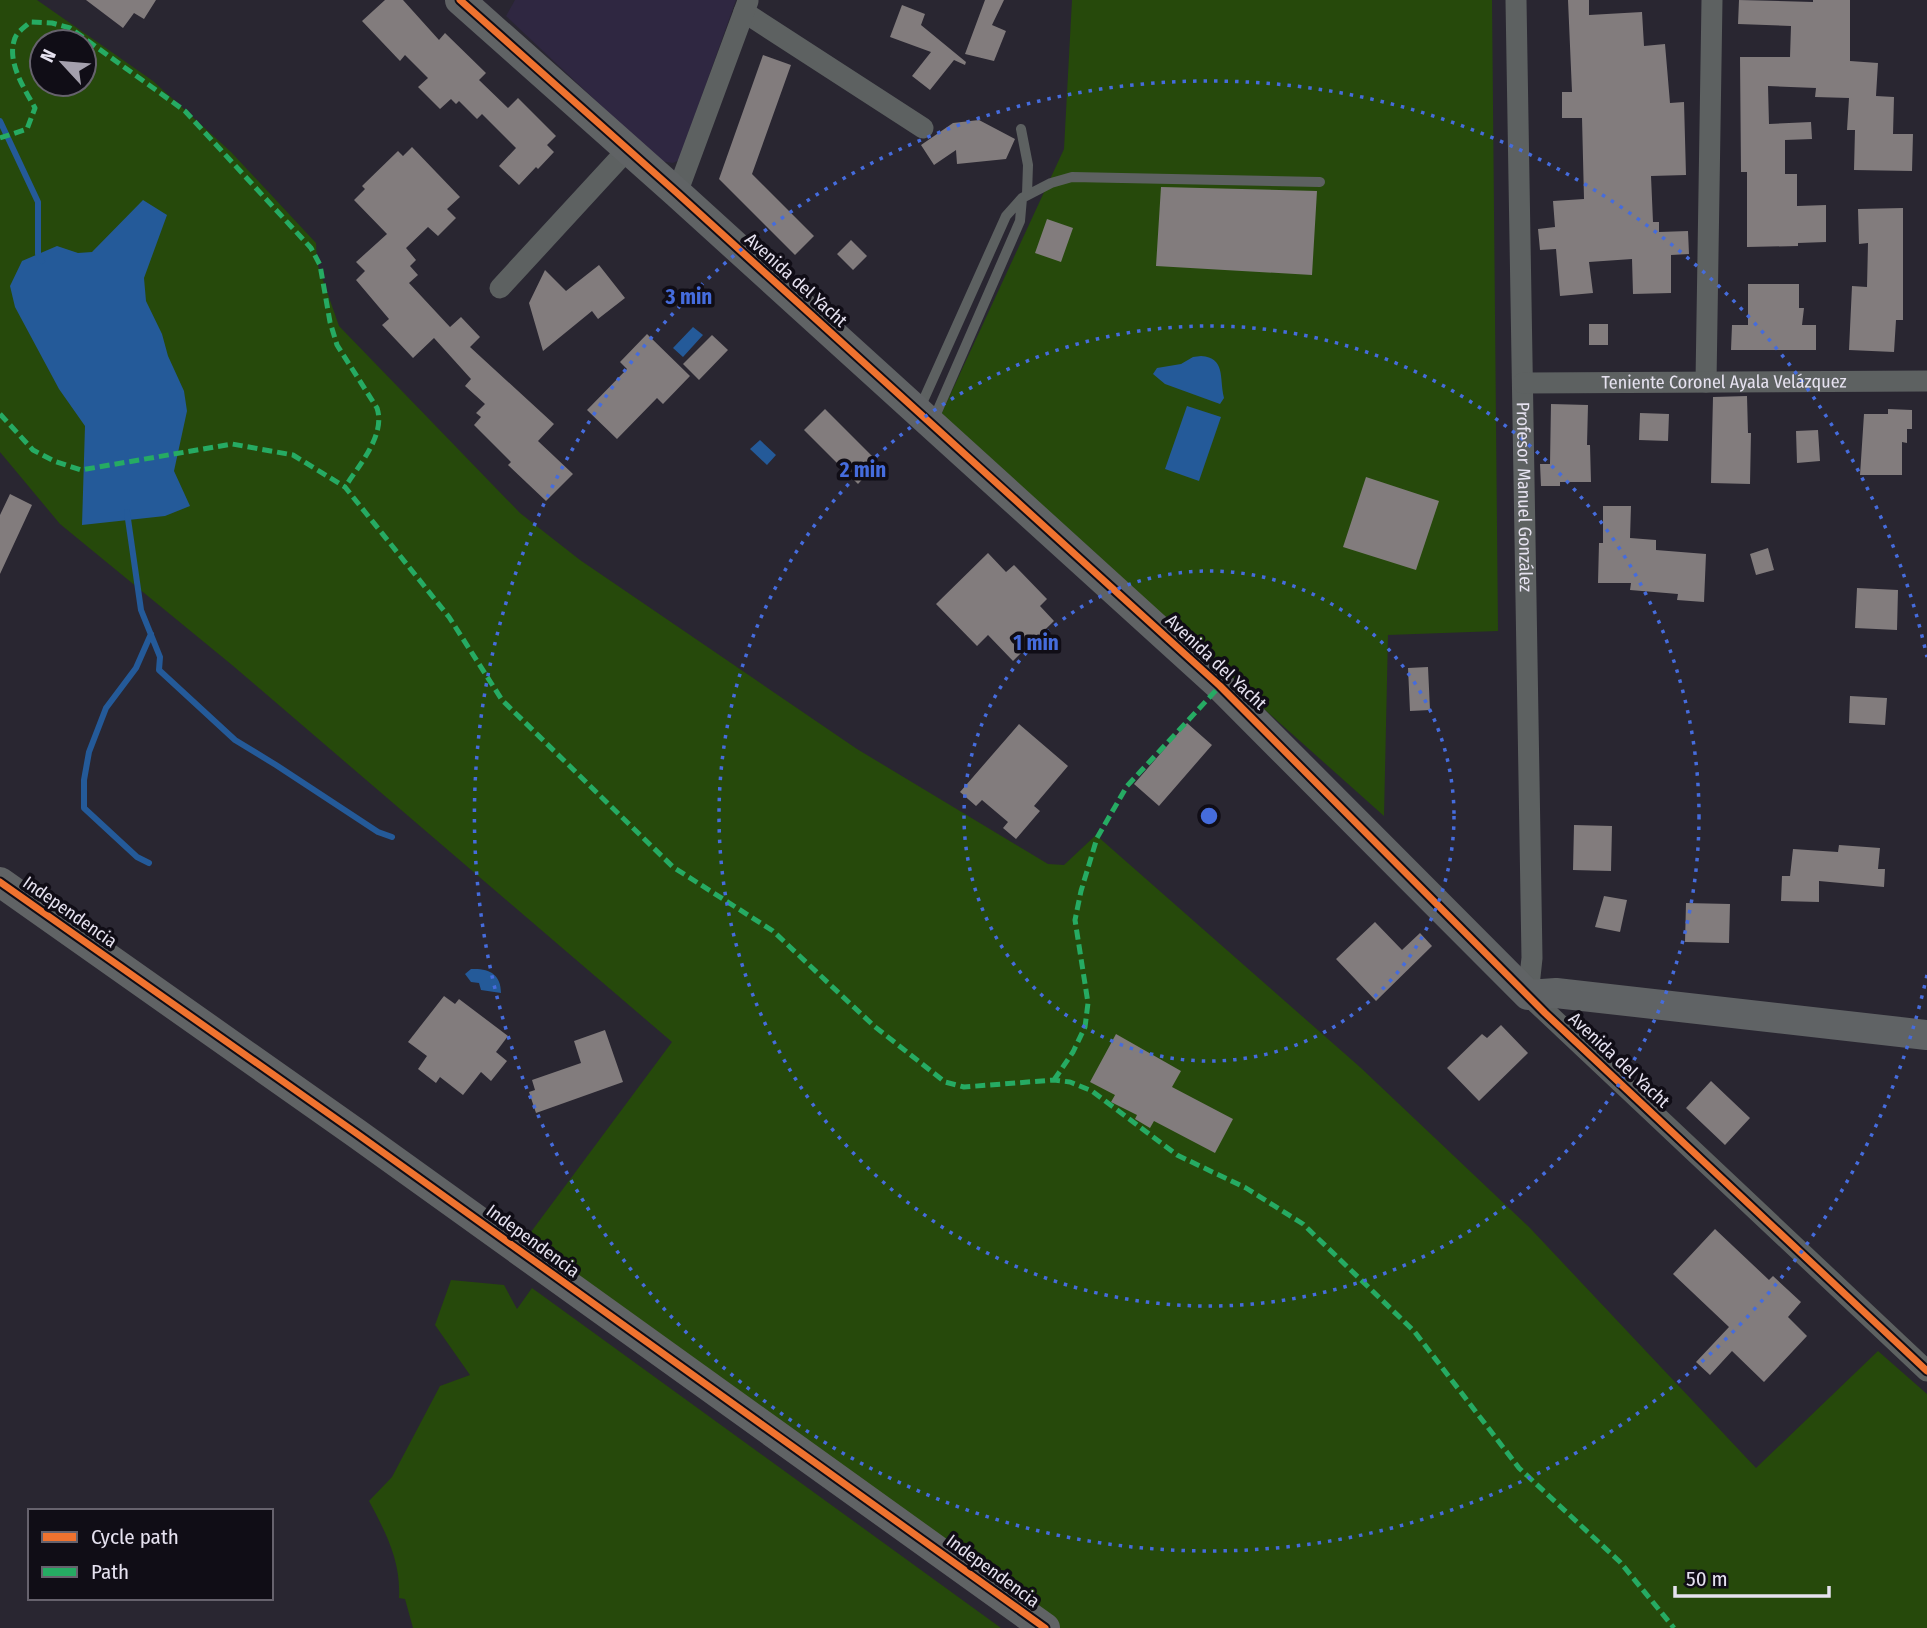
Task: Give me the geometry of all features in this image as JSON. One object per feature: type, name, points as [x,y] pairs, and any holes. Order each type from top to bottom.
[{"type":"street","name":"Avenida del Yacht","points":[[460,0],[677,193],[1220,686],[1528,995],[1927,1371]]},
{"type":"street","name":"Profesor Manuel González","points":[[1516,0],[1532,958],[1528,995]]},
{"type":"street","points":[[1706,382],[1712,0]]},
{"type":"street","points":[[677,193],[746,6],[923,128]]},
{"type":"street","points":[[500,288],[628,149]]},
{"type":"street","name":"Teniente Coronel Ayala Velázquez","points":[[1523,383],[1927,381]]},
{"type":"street","name":"Independencia","points":[[0,882],[356,1133],[1045,1628]]},
{"type":"street","name":"Avenida del Yacht","points":[[1528,995],[1556,993],[1927,1035]]},
{"type":"lane","points":[[925,417],[987,295],[1020,221],[1028,165],[1021,129]]},
{"type":"lane","points":[[925,417],[974,288],[1006,216],[1025,196],[1072,177],[1320,182]]},
{"type":"lane","points":[[974,288],[987,295]]},
{"type":"shaded area","points":[[515,0],[736,0],[679,160],[673,163],[660,161],[506,16]]},
{"type":"green space","points":[[0,0],[37,0],[77,28],[28,28],[28,98],[98,98],[98,43],[153,81],[231,152],[316,243],[317,263],[339,326],[520,513],[580,560],[857,749],[1048,864],[1064,865],[1096,835],[1361,1068],[1529,1227],[1756,1468],[1878,1351],[1927,1394],[1927,1628],[1059,1628],[525,1240],[672,1042],[232,665],[60,524],[0,452]]},
{"type":"green space","points":[[1072,0],[1492,0],[1498,631],[1388,635],[1384,816],[939,419],[1064,149]]},
{"type":"green space","points":[[451,1280],[504,1285],[517,1309],[532,1288],[1001,1628],[413,1628],[405,1599],[399,1598],[395,1559],[369,1501],[392,1477],[440,1386],[470,1375],[435,1325]]},
{"type":"water","points":[[143,200],[167,215],[144,278],[146,301],[184,391],[187,411],[174,471],[190,506],[165,516],[82,525],[85,426],[59,389],[15,307],[10,286],[22,261],[57,246],[78,253],[92,252]]},
{"type":"water","points":[[693,327],[703,335],[683,357],[673,348]]},
{"type":"water","points":[[1201,356],[1214,360],[1220,370],[1224,398],[1220,404],[1165,384],[1153,374],[1157,368],[1181,364]]},
{"type":"water","points":[[1187,406],[1221,417],[1199,481],[1165,469]]},
{"type":"water","points":[[760,440],[776,455],[767,465],[750,449]]},
{"type":"water","points":[[471,969],[493,973],[499,981],[501,993],[481,990],[479,983],[471,982],[465,974]]},
{"type":"building","points":[[86,0],[156,0],[144,19],[134,13],[123,28]]},
{"type":"building","points":[[385,0],[403,0],[439,40],[445,33],[486,73],[479,80],[508,108],[518,98],[556,136],[547,145],[554,152],[519,185],[499,166],[516,148],[482,114],[477,119],[459,101],[456,104],[451,99],[440,109],[418,87],[428,78],[405,55],[400,61],[362,21]]},
{"type":"building","points":[[985,0],[1004,0],[992,25],[1006,31],[994,61],[965,54]]},
{"type":"building","points":[[1568,0],[1589,0],[1589,15],[1642,12],[1644,46],[1665,44],[1670,103],[1684,102],[1686,175],[1651,176],[1653,222],[1659,222],[1659,232],[1688,231],[1689,254],[1671,255],[1671,293],[1633,294],[1632,259],[1589,262],[1593,293],[1560,296],[1556,249],[1540,250],[1538,229],[1555,227],[1553,201],[1584,199],[1582,118],[1562,118],[1562,92],[1572,92]]},
{"type":"building","points":[[1739,0],[1850,0],[1850,61],[1878,63],[1876,96],[1894,97],[1893,134],[1913,134],[1912,171],[1854,170],[1855,130],[1847,130],[1849,98],[1815,97],[1816,88],[1768,86],[1769,124],[1811,122],[1812,139],[1785,140],[1785,174],[1797,174],[1797,206],[1826,205],[1826,242],[1798,243],[1798,246],[1747,247],[1747,172],[1741,172],[1740,57],[1790,57],[1791,26],[1738,24]]},
{"type":"building","points":[[902,5],[925,14],[921,25],[966,62],[965,65],[954,60],[930,90],[912,76],[931,52],[890,37]]},
{"type":"building","points":[[763,55],[791,65],[752,174],[814,236],[795,255],[719,179]]},
{"type":"building","points":[[979,120],[1015,139],[1006,159],[957,164],[956,150],[934,165],[921,145],[953,123]]},
{"type":"building","points":[[412,147],[460,197],[447,209],[456,218],[438,236],[428,227],[406,248],[416,260],[410,266],[418,275],[409,283],[450,327],[461,317],[480,337],[470,347],[554,424],[538,441],[573,474],[546,501],[508,465],[511,462],[474,425],[481,417],[476,413],[485,404],[465,386],[471,379],[434,338],[413,358],[382,325],[389,319],[356,280],[365,271],[356,262],[387,234],[354,200],[365,189],[362,186],[398,151],[403,156]]},
{"type":"building","points":[[1161,187],[1317,191],[1312,275],[1156,266]]},
{"type":"building","points":[[1903,208],[1903,320],[1896,320],[1894,352],[1849,350],[1852,286],[1867,287],[1868,243],[1859,244],[1858,209]]},
{"type":"building","points":[[1047,219],[1073,228],[1061,262],[1035,253]]},
{"type":"building","points":[[851,240],[867,256],[853,270],[837,254]]},
{"type":"building","points":[[599,265],[625,298],[598,319],[592,311],[543,351],[529,303],[545,270],[566,291]]},
{"type":"building","points":[[1748,284],[1799,284],[1799,308],[1804,308],[1802,325],[1816,325],[1816,350],[1731,350],[1732,325],[1748,325]]},
{"type":"building","points":[[1589,324],[1608,324],[1608,345],[1589,345]]},
{"type":"building","points":[[647,334],[690,376],[663,404],[657,398],[617,439],[587,410],[627,369],[620,362]]},
{"type":"building","points":[[712,335],[728,350],[699,380],[683,364]]},
{"type":"building","points":[[1747,396],[1748,433],[1751,433],[1750,484],[1711,483],[1713,397]]},
{"type":"building","points":[[1551,404],[1588,405],[1587,445],[1590,445],[1591,482],[1560,482],[1560,486],[1541,486],[1540,464],[1550,464]]},
{"type":"building","points":[[825,409],[878,462],[858,484],[804,430]]},
{"type":"building","points":[[1888,409],[1912,410],[1912,429],[1907,429],[1907,443],[1902,442],[1902,475],[1860,475],[1864,414],[1888,414]]},
{"type":"building","points":[[1640,413],[1669,414],[1668,441],[1639,440]]},
{"type":"building","points":[[1818,430],[1820,461],[1797,463],[1796,431]]},
{"type":"building","points":[[1366,477],[1439,501],[1416,570],[1343,547]]},
{"type":"building","points":[[10,494],[32,505],[0,574],[0,515]]},
{"type":"building","points":[[1603,506],[1631,506],[1630,538],[1656,540],[1656,550],[1706,554],[1704,602],[1677,600],[1678,594],[1630,590],[1631,583],[1598,583],[1599,543],[1603,543]]},
{"type":"building","points":[[1768,548],[1774,570],[1756,575],[1750,554]]},
{"type":"building","points":[[988,553],[1006,572],[1014,565],[1047,599],[1040,606],[1054,621],[1013,661],[988,635],[977,646],[936,604]]},
{"type":"building","points":[[1857,588],[1898,590],[1897,630],[1855,628]]},
{"type":"building","points":[[1428,667],[1430,710],[1410,711],[1408,668]]},
{"type":"building","points":[[1850,696],[1887,698],[1885,725],[1849,723]]},
{"type":"building","points":[[1187,723],[1212,745],[1159,806],[1134,784]]},
{"type":"building","points":[[1019,724],[1068,766],[1034,806],[1040,811],[1016,839],[1003,828],[1008,822],[982,800],[976,806],[960,792]]},
{"type":"building","points":[[1574,825],[1612,826],[1611,871],[1573,870]]},
{"type":"building","points":[[1839,845],[1880,848],[1878,869],[1885,869],[1884,887],[1819,881],[1819,902],[1781,901],[1782,876],[1790,876],[1793,849],[1838,852]]},
{"type":"building","points":[[1604,896],[1627,900],[1620,932],[1595,927]]},
{"type":"building","points":[[1686,903],[1730,904],[1729,943],[1685,942]]},
{"type":"building","points":[[1375,922],[1402,950],[1420,933],[1432,946],[1376,1001],[1336,959]]},
{"type":"building","points":[[444,996],[455,1004],[459,999],[508,1036],[496,1052],[507,1061],[491,1081],[481,1072],[463,1095],[440,1077],[436,1083],[418,1069],[427,1056],[408,1042]]},
{"type":"building","points":[[1501,1025],[1528,1053],[1479,1101],[1447,1068],[1482,1034],[1487,1038]]},
{"type":"building","points":[[605,1030],[623,1082],[536,1113],[529,1092],[535,1090],[532,1080],[581,1063],[574,1041]]},
{"type":"building","points":[[1116,1034],[1181,1071],[1172,1087],[1233,1119],[1215,1153],[1154,1121],[1150,1128],[1135,1119],[1137,1115],[1111,1102],[1115,1095],[1090,1082]]},
{"type":"building","points":[[1711,1081],[1750,1118],[1725,1145],[1686,1108]]},
{"type":"building","points":[[1715,1229],[1769,1280],[1773,1276],[1801,1302],[1788,1317],[1807,1336],[1764,1382],[1732,1351],[1710,1375],[1696,1362],[1729,1327],[1673,1274]]},
{"type":"waterway","points":[[0,121],[38,202],[38,254],[42,261]]},
{"type":"waterway","points":[[127,512],[141,610],[160,657],[159,670],[235,740],[378,832],[392,837]]},
{"type":"waterway","points":[[149,863],[137,857],[84,808],[84,780],[89,752],[106,708],[136,668],[151,634]]},
{"type":"marked path","points":[[0,138],[27,129],[35,108],[17,74],[13,56],[16,36],[30,22],[52,23],[70,28],[185,111],[311,248],[320,265],[337,345],[377,408],[379,418],[375,439],[345,487]]},
{"type":"marked path","points":[[0,414],[33,450],[81,470],[232,444],[293,455],[345,487],[449,617],[502,700],[673,867],[773,931],[874,1026],[945,1082],[964,1087],[1054,1080],[1070,1082],[1092,1091],[1177,1155],[1246,1188],[1303,1224],[1414,1331],[1519,1468],[1620,1562],[1674,1628]]},
{"type":"marked path","points":[[1054,1080],[1073,1052],[1085,1027],[1088,1003],[1075,920],[1097,838],[1127,786],[1220,686]]},
{"type":"cycle path","points":[[460,0],[677,193],[1220,686],[1545,1013],[1927,1371]]},
{"type":"cycle path","points":[[0,882],[356,1133],[1045,1628]]}]
